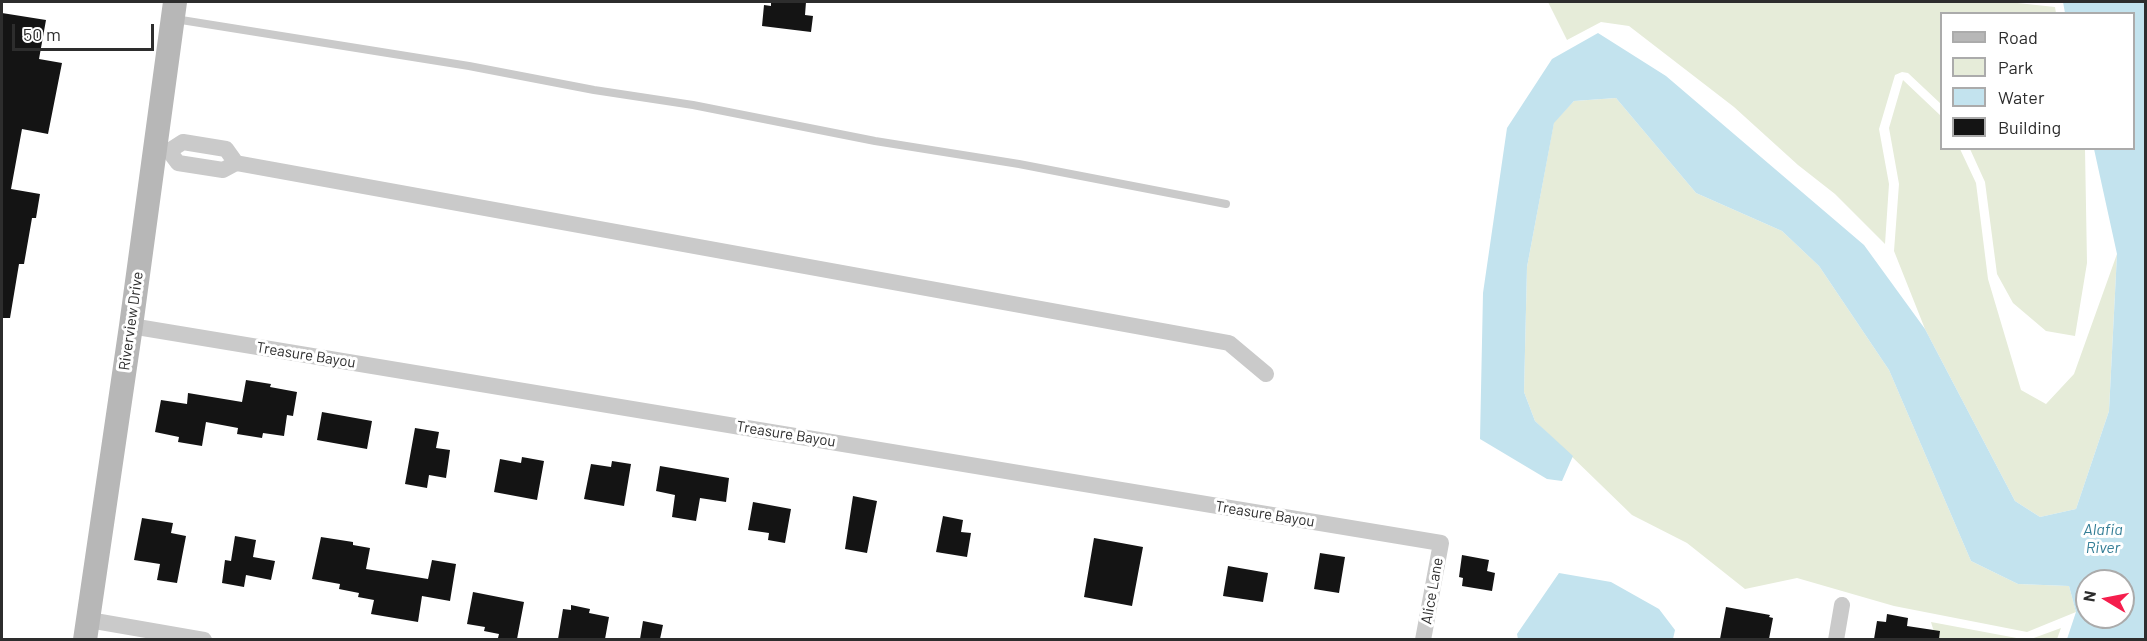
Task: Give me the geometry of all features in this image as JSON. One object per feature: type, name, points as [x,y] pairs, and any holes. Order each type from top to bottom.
[{"type":"street","name":"Riverview Drive","points":[[87,630],[131,326],[162,150],[173,10]]},
{"type":"street","points":[[162,150],[178,164],[223,170],[236,163],[1229,343],[1266,374]]},
{"type":"street","name":"Treasure Bayou","points":[[131,326],[1441,543]]},
{"type":"street","name":"Alice Lane","points":[[1423,639],[1441,543]]},
{"type":"street","points":[[1836,639],[1842,605]]},
{"type":"street","points":[[87,630],[204,639]]},
{"type":"lane","points":[[173,10],[594,90],[693,105],[875,141],[1019,164],[1226,204]]},
{"type":"green space","points":[[1548,2],[2008,2],[2055,7],[2056,12],[1940,12],[1940,103],[1908,73],[1902,72],[1895,75],[1879,129],[1889,184],[1885,244],[1835,194],[1798,165],[1734,107],[1629,26],[1601,22],[1567,40]]},
{"type":"green space","points":[[1903,80],[1940,115],[1940,150],[1960,150],[1976,183],[1988,279],[2021,390],[2046,404],[2074,374],[2117,254],[2109,411],[2076,509],[2040,517],[2015,501],[1925,329],[1894,251],[1899,184],[1889,128]]},
{"type":"green space","points":[[1616,98],[1696,193],[1782,231],[1819,266],[1889,370],[1971,561],[2018,584],[2069,586],[2075,612],[2027,632],[1894,606],[1797,578],[1745,589],[1687,543],[1632,515],[1535,421],[1524,392],[1527,267],[1554,122],[1574,101]]},
{"type":"green space","points":[[1970,150],[2085,150],[2087,263],[2075,336],[2046,331],[2013,303],[1997,274],[1985,182]]},
{"type":"green space","points":[[1931,622],[2022,639],[1936,639]]},
{"type":"green space","points":[[2061,628],[2057,639],[2031,639]]},
{"type":"water","name":"Alafia River","points":[[2063,2],[2145,2],[2145,639],[2067,639],[2075,615],[2075,629],[2135,629],[2135,569],[2075,569],[2075,608],[2069,586],[2018,584],[1971,561],[1889,370],[1819,266],[1782,231],[1696,193],[1616,98],[1574,101],[1554,123],[1527,267],[1524,392],[1535,421],[1573,456],[1562,481],[1547,479],[1480,439],[1483,293],[1507,128],[1552,59],[1598,33],[1666,76],[1864,245],[1925,329],[2015,501],[2040,517],[2076,509],[2109,411],[2117,254],[2094,150],[2135,150],[2135,12],[2065,12]]},
{"type":"water","points":[[1559,573],[1611,582],[1659,609],[1675,630],[1673,639],[1518,639],[1517,634]]},
{"type":"building","points":[[771,2],[806,2],[805,15],[813,16],[811,32],[762,26],[764,5],[771,6]]},
{"type":"building","points":[[2,13],[46,20],[39,59],[62,63],[48,134],[22,129],[11,189],[40,194],[36,218],[32,218],[24,264],[19,264],[10,318],[2,318]]},
{"type":"building","points":[[246,380],[271,384],[270,387],[297,392],[293,416],[287,415],[284,436],[263,433],[262,438],[237,434],[238,428],[206,422],[202,446],[178,442],[179,437],[155,432],[161,400],[187,404],[188,393],[242,402]]},
{"type":"building","points":[[322,412],[372,421],[367,449],[317,440]]},
{"type":"building","points":[[415,428],[439,432],[436,448],[450,450],[446,478],[429,475],[427,488],[405,484]]},
{"type":"building","points":[[522,457],[544,461],[537,500],[494,492],[500,459],[521,463]]},
{"type":"building","points":[[612,461],[631,464],[624,506],[584,499],[591,464],[611,467]]},
{"type":"building","points":[[660,466],[729,478],[726,502],[700,498],[696,521],[672,517],[675,495],[656,491]]},
{"type":"building","points":[[853,496],[877,501],[867,553],[845,549]]},
{"type":"building","points":[[753,502],[791,509],[785,543],[768,540],[769,533],[748,530]]},
{"type":"building","points":[[943,516],[963,520],[961,532],[971,533],[967,557],[936,552]]},
{"type":"building","points":[[142,518],[173,523],[171,533],[186,536],[177,583],[157,580],[160,564],[134,560]]},
{"type":"building","points":[[235,536],[256,540],[253,557],[275,561],[271,580],[246,575],[244,587],[222,583],[225,560],[231,561]]},
{"type":"building","points":[[321,537],[353,542],[353,545],[370,548],[366,569],[428,579],[432,560],[456,564],[450,601],[422,596],[418,622],[371,614],[374,600],[358,597],[359,593],[339,589],[340,584],[312,579]]},
{"type":"building","points":[[1094,538],[1143,547],[1132,606],[1084,597]]},
{"type":"building","points":[[1320,553],[1345,557],[1339,593],[1314,589]]},
{"type":"building","points":[[1462,555],[1489,560],[1487,571],[1495,573],[1492,591],[1462,586],[1463,578],[1459,577]]},
{"type":"building","points":[[1228,566],[1268,573],[1263,602],[1223,596]]},
{"type":"building","points":[[473,592],[524,602],[517,639],[498,638],[499,634],[484,631],[485,627],[467,624]]},
{"type":"building","points":[[571,605],[590,609],[589,613],[609,617],[605,639],[558,639],[563,609],[571,610]]},
{"type":"building","points":[[1726,607],[1770,615],[1769,617],[1773,618],[1769,639],[1720,639]]},
{"type":"building","points":[[1887,614],[1908,618],[1907,626],[1940,631],[1939,639],[1874,639],[1877,621],[1886,622]]},
{"type":"building","points":[[643,621],[663,625],[660,639],[640,639]]}]
